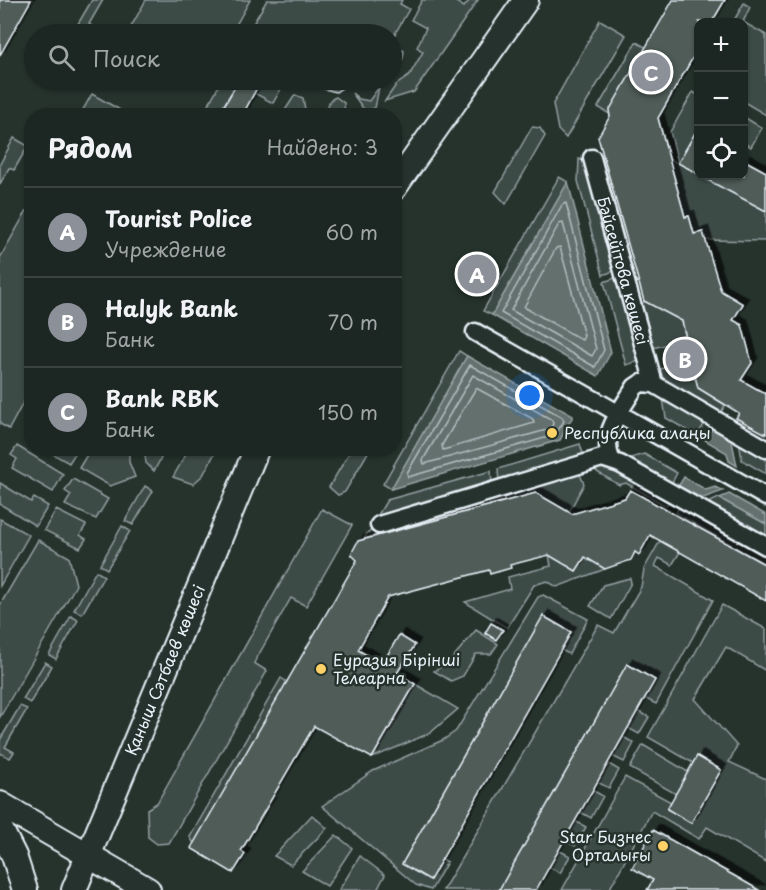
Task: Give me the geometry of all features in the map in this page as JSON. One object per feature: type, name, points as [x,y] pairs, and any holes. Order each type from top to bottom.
[{"type":"main road","points":[[402,177],[526,0]]},
{"type":"main road","name":"Қаныш Сәтбаев көшесі","points":[[74,890],[254,456]]},
{"type":"main road","points":[[0,804],[148,890]]},
{"type":"main road","points":[[0,828],[14,856],[25,890]]},
{"type":"street","name":"Бәйсейітова көшесі","points":[[592,158],[654,384]]},
{"type":"street","points":[[475,332],[766,497]]},
{"type":"street","points":[[611,459],[606,437],[635,387],[641,384],[654,384],[766,449]]},
{"type":"street","points":[[380,525],[596,460],[611,459],[766,546]]},
{"type":"shaded area","points":[[92,0],[103,0],[89,24],[78,24]]},
{"type":"shaded area","points":[[146,0],[250,0],[237,24],[133,24]]},
{"type":"shaded area","points":[[267,0],[402,0],[400,4],[409,9],[400,24],[253,24]]},
{"type":"shaded area","points":[[422,0],[453,0],[464,7],[470,0],[478,0],[414,92],[385,101],[393,90],[402,90],[402,81],[409,76],[423,52],[417,47],[426,28],[411,20]]},
{"type":"shaded area","points":[[744,3],[750,7],[745,18],[735,18]]},
{"type":"shaded area","points":[[600,20],[626,35],[566,138],[558,130],[553,104]]},
{"type":"shaded area","points":[[748,25],[766,35],[766,115],[748,104]]},
{"type":"shaded area","points":[[636,42],[649,49],[611,115],[598,107]]},
{"type":"shaded area","points":[[216,90],[233,90],[222,108],[206,108]]},
{"type":"shaded area","points":[[256,90],[280,90],[273,103],[254,93]]},
{"type":"shaded area","points":[[378,90],[375,108],[363,108],[352,93],[359,99],[369,101]]},
{"type":"shaded area","points":[[693,92],[694,135],[679,163],[694,171],[694,180],[710,180],[766,211],[766,241],[705,240],[702,232],[694,234],[689,216],[685,217],[669,159],[678,163],[670,132]]},
{"type":"shaded area","points":[[92,94],[117,108],[84,108]]},
{"type":"shaded area","points":[[295,95],[303,98],[305,108],[287,108]]},
{"type":"shaded area","points":[[336,97],[344,103],[344,108],[327,108],[330,100]]},
{"type":"shaded area","points":[[748,119],[762,128],[751,147],[748,145]]},
{"type":"shaded area","points":[[532,127],[540,128],[545,136],[506,204],[495,192]]},
{"type":"shaded area","points":[[14,138],[24,144],[24,153],[14,170],[9,168],[0,184],[0,164]]},
{"type":"shaded area","points":[[579,159],[585,162],[619,269],[603,275],[578,181]]},
{"type":"shaded area","points":[[559,177],[568,182],[492,315],[483,311]]},
{"type":"shaded area","points":[[24,215],[24,401],[9,429],[0,424],[0,258]]},
{"type":"shaded area","points":[[620,276],[642,360],[626,365],[604,282]]},
{"type":"shaded area","points":[[644,301],[682,321],[686,340],[648,349],[638,311]]},
{"type":"shaded area","points":[[459,351],[467,356],[391,489],[383,484],[399,456],[402,456],[402,451]]},
{"type":"shaded area","points":[[672,365],[696,380],[698,388],[725,405],[719,416],[663,384],[655,371]]},
{"type":"shaded area","points":[[663,399],[705,423],[697,436],[666,418]]},
{"type":"shaded area","points":[[739,441],[766,457],[766,474],[742,460]]},
{"type":"shaded area","points":[[580,444],[584,457],[499,483],[498,469]]},
{"type":"shaded area","points":[[17,446],[24,450],[24,456],[33,456],[63,474],[53,492],[12,468],[17,459],[11,455]]},
{"type":"shaded area","points":[[644,454],[677,473],[670,486],[624,460]]},
{"type":"shaded area","points":[[56,456],[74,456],[69,463]]},
{"type":"shaded area","points":[[86,456],[129,456],[135,477],[110,486],[79,468]]},
{"type":"shaded area","points":[[145,456],[162,456],[154,471],[146,463]]},
{"type":"shaded area","points":[[185,456],[213,456],[203,475],[193,484],[173,477]]},
{"type":"shaded area","points":[[347,456],[366,456],[345,492],[338,495],[329,487]]},
{"type":"shaded area","points":[[603,464],[671,498],[666,506],[626,483],[619,485],[597,472],[595,466]]},
{"type":"shaded area","points":[[491,471],[492,485],[375,520],[387,500]]},
{"type":"shaded area","points":[[579,472],[584,484],[569,512],[536,493],[490,505],[488,498]]},
{"type":"shaded area","points":[[73,479],[108,499],[96,519],[65,505],[71,495],[65,491]]},
{"type":"shaded area","points":[[0,483],[31,502],[34,498],[48,506],[36,526],[0,504]]},
{"type":"shaded area","points":[[145,486],[153,491],[133,525],[125,521]]},
{"type":"shaded area","points":[[719,498],[766,524],[766,540],[703,505]]},
{"type":"shaded area","points":[[465,503],[468,511],[363,540],[368,532]]},
{"type":"shaded area","points":[[680,505],[766,554],[766,565],[676,513]]},
{"type":"shaded area","points":[[322,509],[352,525],[306,606],[291,598],[254,663],[267,671],[169,843],[157,844],[148,837],[147,809],[157,803]]},
{"type":"shaded area","points":[[56,510],[86,525],[80,535],[86,539],[80,548],[44,530]]},
{"type":"shaded area","points":[[0,519],[29,535],[0,586]]},
{"type":"shaded area","points":[[122,526],[130,531],[107,569],[100,565]]},
{"type":"shaded area","points":[[38,540],[69,557],[76,585],[0,717],[0,605]]},
{"type":"shaded area","points":[[660,541],[680,552],[672,565],[659,558],[655,566],[713,600],[656,704],[644,698],[655,680],[627,664],[499,890],[443,890],[598,625],[614,633],[641,587],[644,569]]},
{"type":"shaded area","points":[[549,555],[576,571],[583,560],[592,561],[605,569],[557,587],[547,581],[534,585],[507,628],[465,602],[510,589],[508,577],[551,566]]},
{"type":"shaded area","points":[[96,571],[104,576],[82,614],[74,610]]},
{"type":"shaded area","points":[[630,578],[631,583],[611,619],[590,606],[603,585]]},
{"type":"shaded area","points":[[543,595],[588,619],[569,654],[561,650],[571,632],[543,616],[402,864],[430,880],[442,859],[447,862],[431,890],[416,885],[322,806],[373,771],[443,740],[456,731],[538,597]]},
{"type":"shaded area","points":[[722,605],[766,629],[766,671],[726,647],[695,699],[737,746],[729,762],[766,779],[766,862],[707,827],[699,839],[652,811],[609,890],[562,890],[625,777],[671,802],[667,809],[690,823],[721,770],[698,756],[693,763],[648,737]]},
{"type":"shaded area","points":[[71,616],[78,620],[56,659],[49,655]]},
{"type":"shaded area","points":[[476,630],[498,644],[491,654],[476,654],[463,676],[451,681],[434,671],[450,661]]},
{"type":"shaded area","points":[[45,662],[52,666],[30,703],[23,699]]},
{"type":"shaded area","points":[[281,678],[290,684],[196,847],[190,837]]},
{"type":"shaded area","points":[[415,684],[458,709],[430,733],[372,758]]},
{"type":"shaded area","points":[[20,706],[27,709],[5,747],[14,752],[10,758],[0,753],[0,740]]},
{"type":"shaded area","points":[[637,711],[649,717],[639,734],[628,728]]},
{"type":"shaded area","points":[[623,737],[634,743],[624,762],[612,756]]},
{"type":"shaded area","points":[[643,745],[688,772],[676,794],[630,768]]},
{"type":"shaded area","points":[[607,763],[619,770],[609,788],[597,782]]},
{"type":"shaded area","points":[[592,790],[603,796],[591,818],[580,812]]},
{"type":"shaded area","points":[[312,815],[327,828],[291,865],[274,856]]},
{"type":"shaded area","points":[[575,821],[586,827],[575,846],[564,840]]},
{"type":"shaded area","points":[[336,835],[352,848],[327,886],[302,871]]},
{"type":"shaded area","points":[[558,850],[570,856],[560,873],[549,867]]},
{"type":"shaded area","points":[[360,856],[385,875],[377,890],[339,890]]},
{"type":"water","points":[[568,182],[611,352],[598,376],[492,315]]},
{"type":"water","points":[[467,356],[573,416],[560,440],[391,489]]},
{"type":"water","points":[[713,427],[731,437],[737,466],[729,461],[727,453],[705,440]]},
{"type":"water","points":[[684,477],[706,490],[715,487],[723,491],[695,501],[676,490]]},
{"type":"water","points":[[729,494],[766,515],[766,524],[719,498]]},
{"type":"building","points":[[0,0],[31,0],[0,55]]},
{"type":"building","points":[[673,0],[725,0],[714,18],[694,18],[694,56],[658,118],[685,217],[689,216],[694,234],[703,232],[721,291],[743,304],[733,320],[742,325],[752,363],[741,380],[766,394],[766,434],[736,418],[739,413],[698,388],[682,321],[644,301],[598,137],[610,116],[609,111]]},
{"type":"building","points":[[233,90],[256,90],[246,108],[223,108]]},
{"type":"building","points":[[694,135],[694,171],[678,163]]},
{"type":"building","points":[[748,162],[766,172],[766,211],[708,180],[748,180]]},
{"type":"building","points":[[630,490],[766,565],[766,601],[650,535],[639,555],[635,552],[631,560],[605,569],[585,557],[576,571],[549,555],[510,565],[511,568],[490,574],[489,570],[388,597],[358,650],[382,664],[399,635],[415,645],[397,673],[415,684],[372,758],[314,726],[241,851],[245,854],[233,873],[191,848],[357,560],[351,554],[358,541],[536,493],[572,514],[625,498]]},
{"type":"building","points":[[543,616],[571,632],[430,880],[402,864]]},
{"type":"building","points":[[491,623],[503,630],[496,640],[485,633]]},
{"type":"building","points":[[627,664],[655,680],[536,890],[499,890]]},
{"type":"building","points":[[697,756],[721,770],[691,823],[667,809]]},
{"type":"building","name":"Star Бизнес Орталығы","points":[[653,830],[759,890],[647,890],[653,880],[632,868]]},
{"type":"place","name":"Bank RBK","points":[[651,72]]},
{"type":"place","name":"Tourist Police","points":[[477,274]]},
{"type":"place","name":"Halyk Bank","points":[[685,359]]},
{"type":"place","name":"Республика алаңы","points":[[552,433]]},
{"type":"place","name":"Еуразия Бірінші Телеарна","points":[[321,669]]},
{"type":"place","name":"Star Бизнес Орталығы","points":[[663,846]]}]
